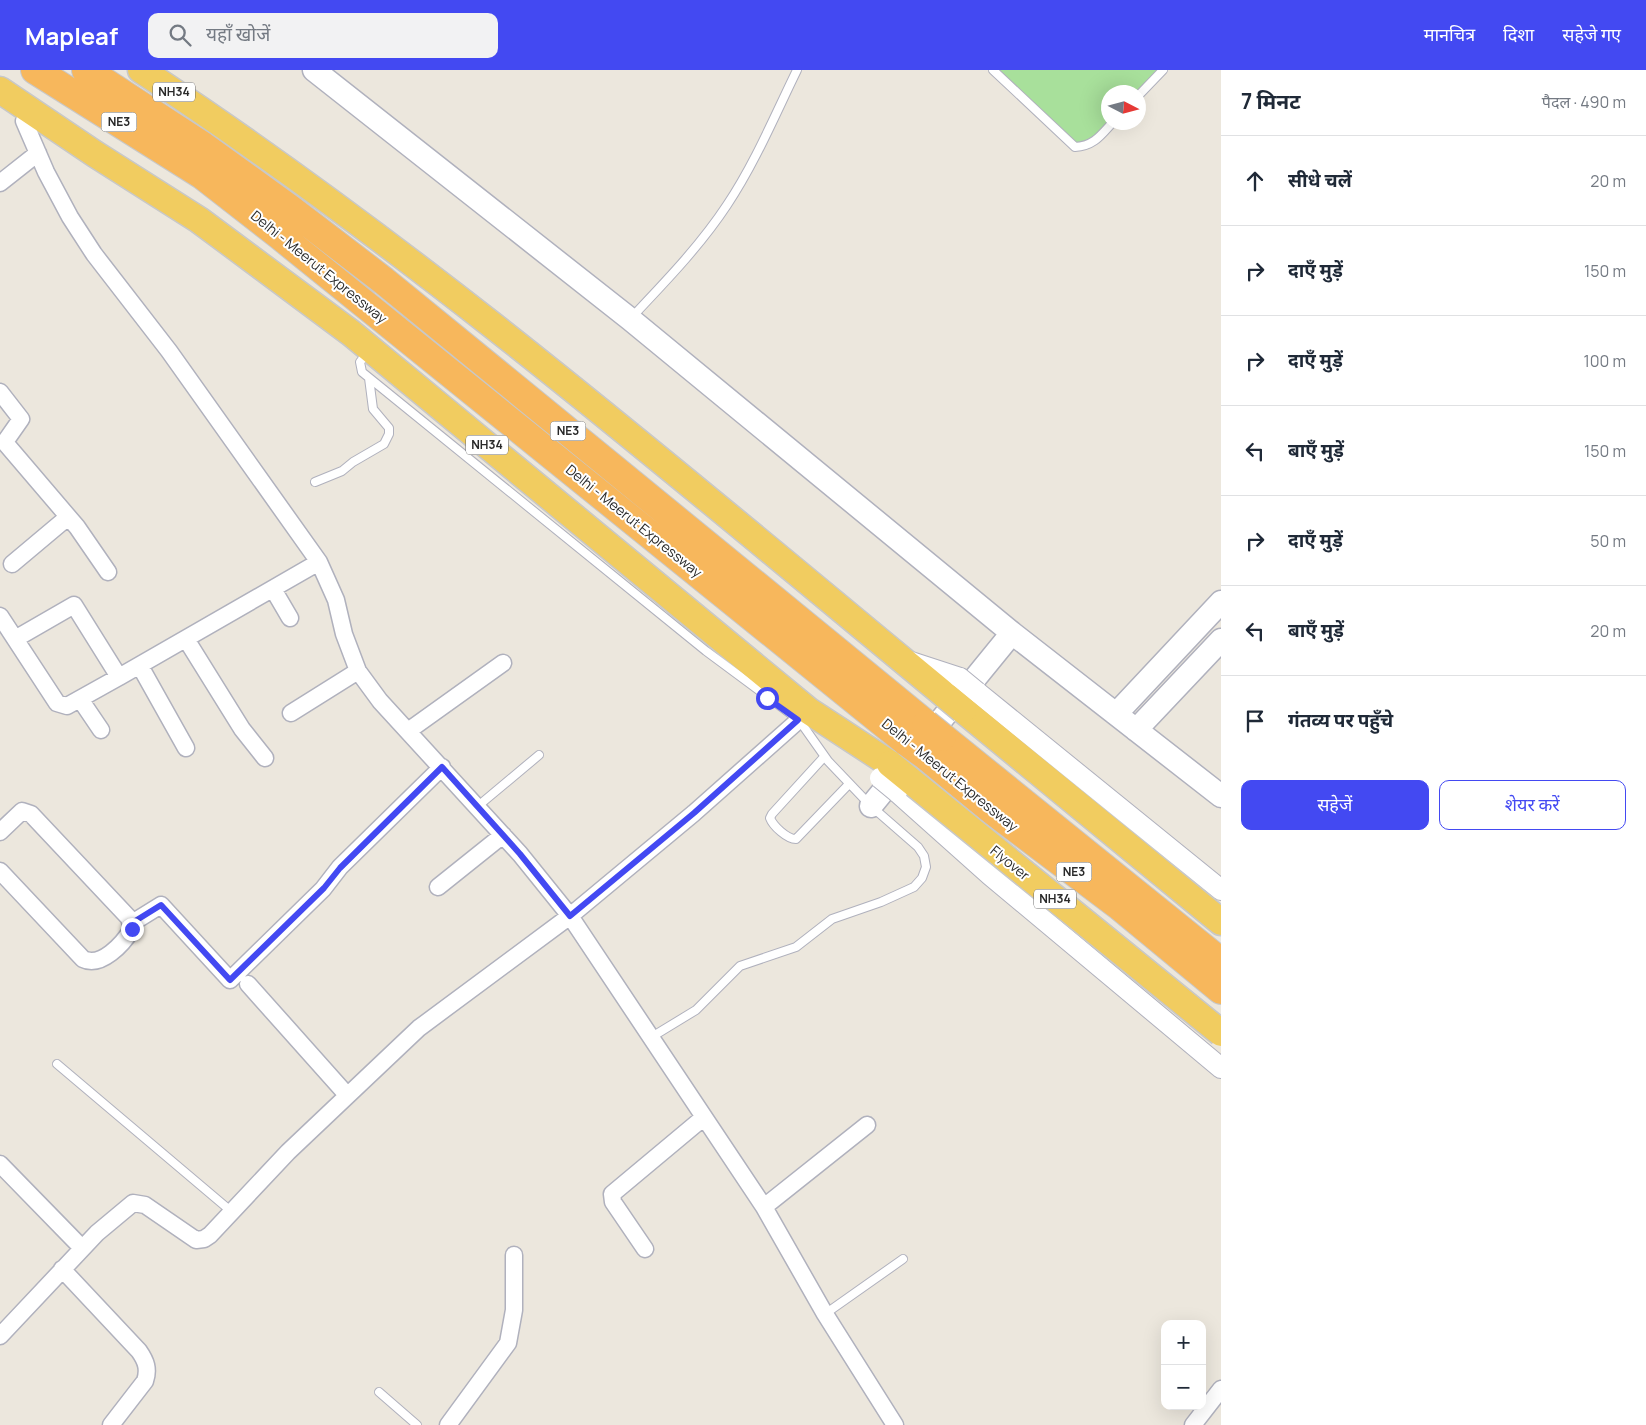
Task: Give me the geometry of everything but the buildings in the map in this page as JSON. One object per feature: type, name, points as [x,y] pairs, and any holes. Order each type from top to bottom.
[{"type":"highway","name":"Delhi - Meerut Expressway","points":[[35,70],[202,175],[925,740],[1221,962]]},
{"type":"highway","name":"Delhi - Meerut Expressway","points":[[86,70],[211,152],[289,208],[384,281],[925,740],[989,808],[1118,905],[1221,990]]},
{"type":"highway","name":"NH34","points":[[141,70],[207,114],[371,232],[543,365],[902,660],[953,687],[1221,922]]},
{"type":"highway","points":[[155,70],[207,114]]},
{"type":"highway","points":[[0,90],[95,154]]},
{"type":"highway","name":"NH34","points":[[0,111],[95,154],[199,220],[370,349],[804,715]]},
{"type":"highway","name":"Flyover","points":[[804,715],[824,723],[869,749],[885,771],[1221,1033]]},
{"type":"main road","points":[[314,70],[630,319],[1012,633],[1221,796]]},
{"type":"main road","points":[[1116,714],[1221,602]]},
{"type":"main road","points":[[871,806],[1012,633]]},
{"type":"main road","points":[[1136,730],[1221,640]]},
{"type":"street","points":[[24,121],[70,217],[94,254],[169,351],[319,562],[336,600],[344,634],[358,671],[380,701],[478,806],[570,916],[764,1207],[825,1314],[896,1425]]},
{"type":"street","points":[[0,183],[38,153]]},
{"type":"street","points":[[0,392],[21,419],[7,439],[7,445],[68,517],[108,572]]},
{"type":"street","points":[[12,564],[68,517]]},
{"type":"street","points":[[0,616],[57,703],[67,706],[120,678],[319,562]]},
{"type":"street","points":[[273,589],[290,618]]},
{"type":"street","points":[[15,639],[74,605],[120,678]]},
{"type":"street","points":[[186,639],[242,729],[265,758]]},
{"type":"street","points":[[408,731],[503,664]]},
{"type":"street","points":[[140,666],[186,748]]},
{"type":"street","points":[[291,713],[358,671]]},
{"type":"street","points":[[953,687],[978,692],[1221,890]]},
{"type":"street","points":[[80,699],[101,730]]},
{"type":"street","points":[[0,1336],[82,1248],[126,1207],[133,1203],[145,1205],[196,1240],[210,1236],[288,1152],[419,1028],[570,916],[694,813],[804,715]]},
{"type":"street","points":[[0,870],[83,959],[90,963],[97,962],[105,957],[129,934],[132,923],[161,905],[230,980],[324,888],[340,868],[442,767]]},
{"type":"street","points":[[885,771],[897,792],[997,881],[1221,1068]]},
{"type":"street","points":[[0,832],[18,814],[26,812],[31,814],[132,923]]},
{"type":"street","points":[[438,887],[503,836]]},
{"type":"street","points":[[248,984],[347,1095]]},
{"type":"street","points":[[645,1249],[613,1202],[612,1194],[703,1118]]},
{"type":"street","points":[[764,1207],[867,1125]]},
{"type":"street","points":[[0,1164],[82,1248]]},
{"type":"street","points":[[448,1425],[508,1343],[514,1310],[514,1255]]},
{"type":"street","points":[[62,1269],[146,1361],[148,1374],[145,1381],[111,1425]]},
{"type":"street","points":[[1193,1425],[1221,1389]]},
{"type":"lane","points":[[630,319],[691,253],[727,205],[742,180],[797,70]]},
{"type":"lane","points":[[993,70],[1075,147],[1087,146],[1096,141],[1106,130]]},
{"type":"lane","points":[[1146,88],[1163,70]]},
{"type":"lane","points":[[370,349],[360,362],[362,372],[369,378],[694,642],[804,715],[824,757],[871,806],[918,847],[924,856],[926,867],[922,878],[902,894],[832,919],[796,947],[740,966],[696,1010],[650,1038]]},
{"type":"lane","points":[[315,482],[342,471],[353,462],[384,444],[389,434],[389,428],[373,409],[369,378]]},
{"type":"lane","points":[[478,806],[539,756]]},
{"type":"lane","points":[[824,757],[772,814],[771,822],[788,837],[796,839],[849,784]]},
{"type":"lane","points":[[57,1064],[232,1212]]},
{"type":"lane","points":[[825,1314],[903,1259]]},
{"type":"lane","points":[[379,1392],[416,1425]]},
{"type":"green space","points":[[993,70],[1161,70],[1145,85],[1101,85],[1101,130],[1103,130],[1096,141],[1075,147]]},
{"type":"route","points":[[132,929],[132,923],[161,905],[230,980],[324,888],[331,877],[442,767],[520,854],[570,916],[694,813],[798,720],[767,698]]}]
